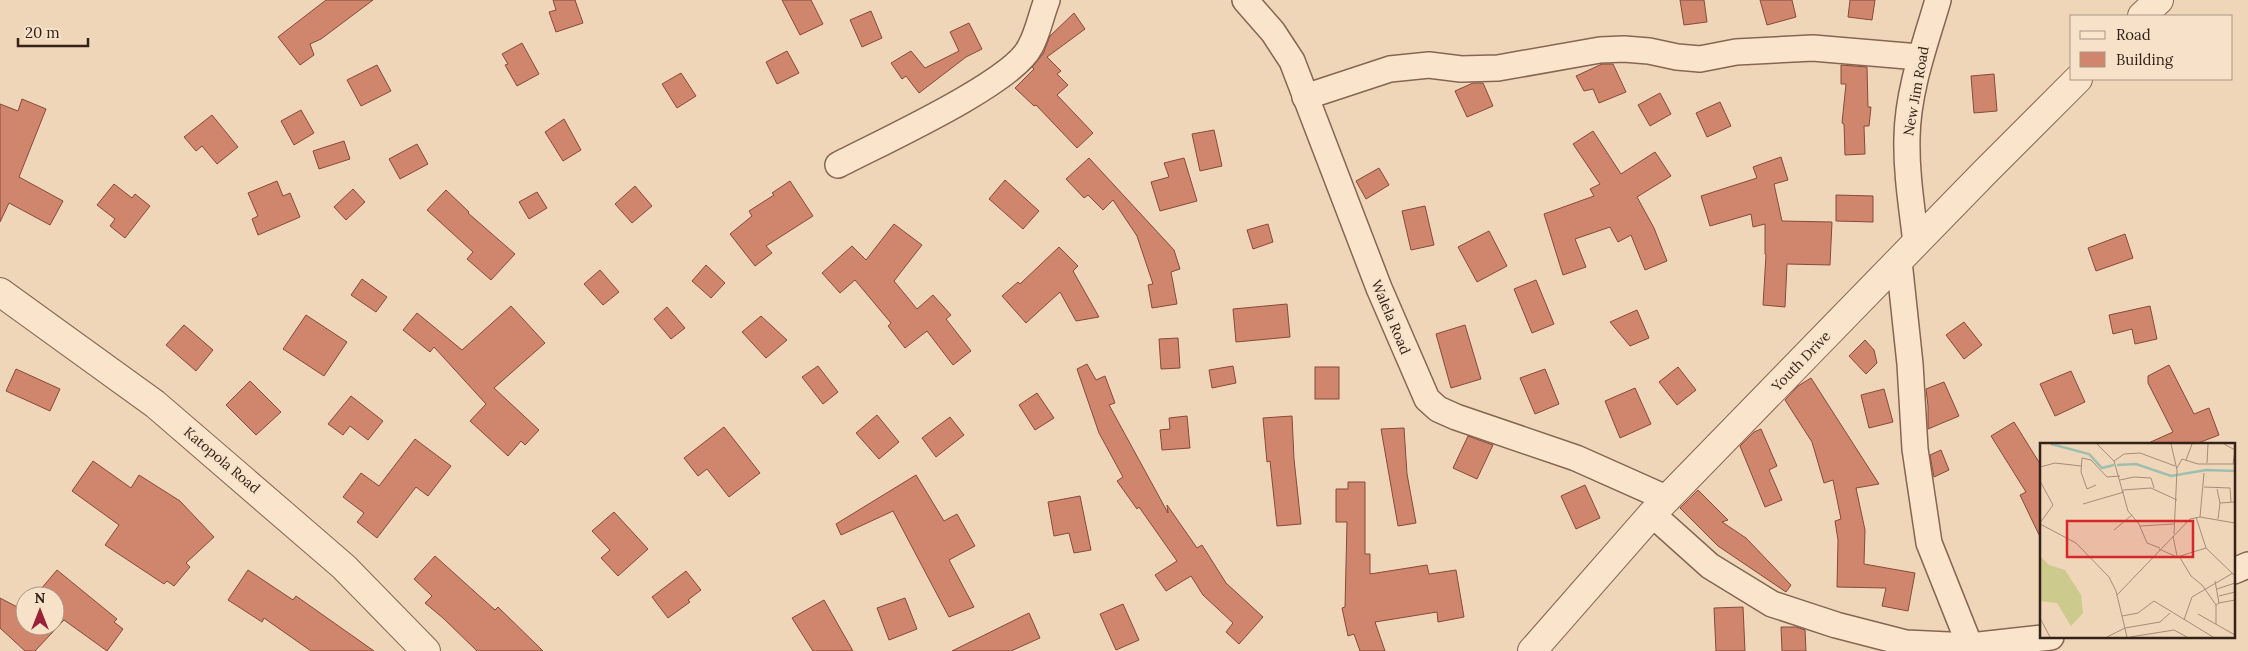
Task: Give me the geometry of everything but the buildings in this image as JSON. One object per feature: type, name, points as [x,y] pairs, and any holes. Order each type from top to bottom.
[{"type":"street","points":[[838,165],[953,105],[1017,64],[1030,48],[1047,0]]},
{"type":"street","name":"Walela Road","points":[[1246,0],[1273,32],[1292,61],[1379,288],[1427,400],[1438,409],[1456,417],[1576,458],[1660,506],[1710,566],[1772,604],[1836,625],[1906,643],[2005,646],[2046,638]]},
{"type":"street","name":"New Jim Road","points":[[1938,0],[1919,57],[1907,135],[1907,252],[1910,364],[1915,449],[1929,543],[1970,646]]},
{"type":"street","points":[[2143,15],[2159,0]]},
{"type":"street","points":[[1306,97],[1390,69],[1429,65],[1461,69],[1498,68],[1600,50],[1641,50],[1677,58],[1700,59],[1736,52],[1813,48],[1919,57]]},
{"type":"street","name":"Youth Drive","points":[[1532,651],[1660,506],[2077,80]]},
{"type":"street","name":"Katopola Road","points":[[0,292],[89,355],[170,416],[344,567],[426,651]]},
{"type":"street","points":[[2236,570],[2248,565]]}]
